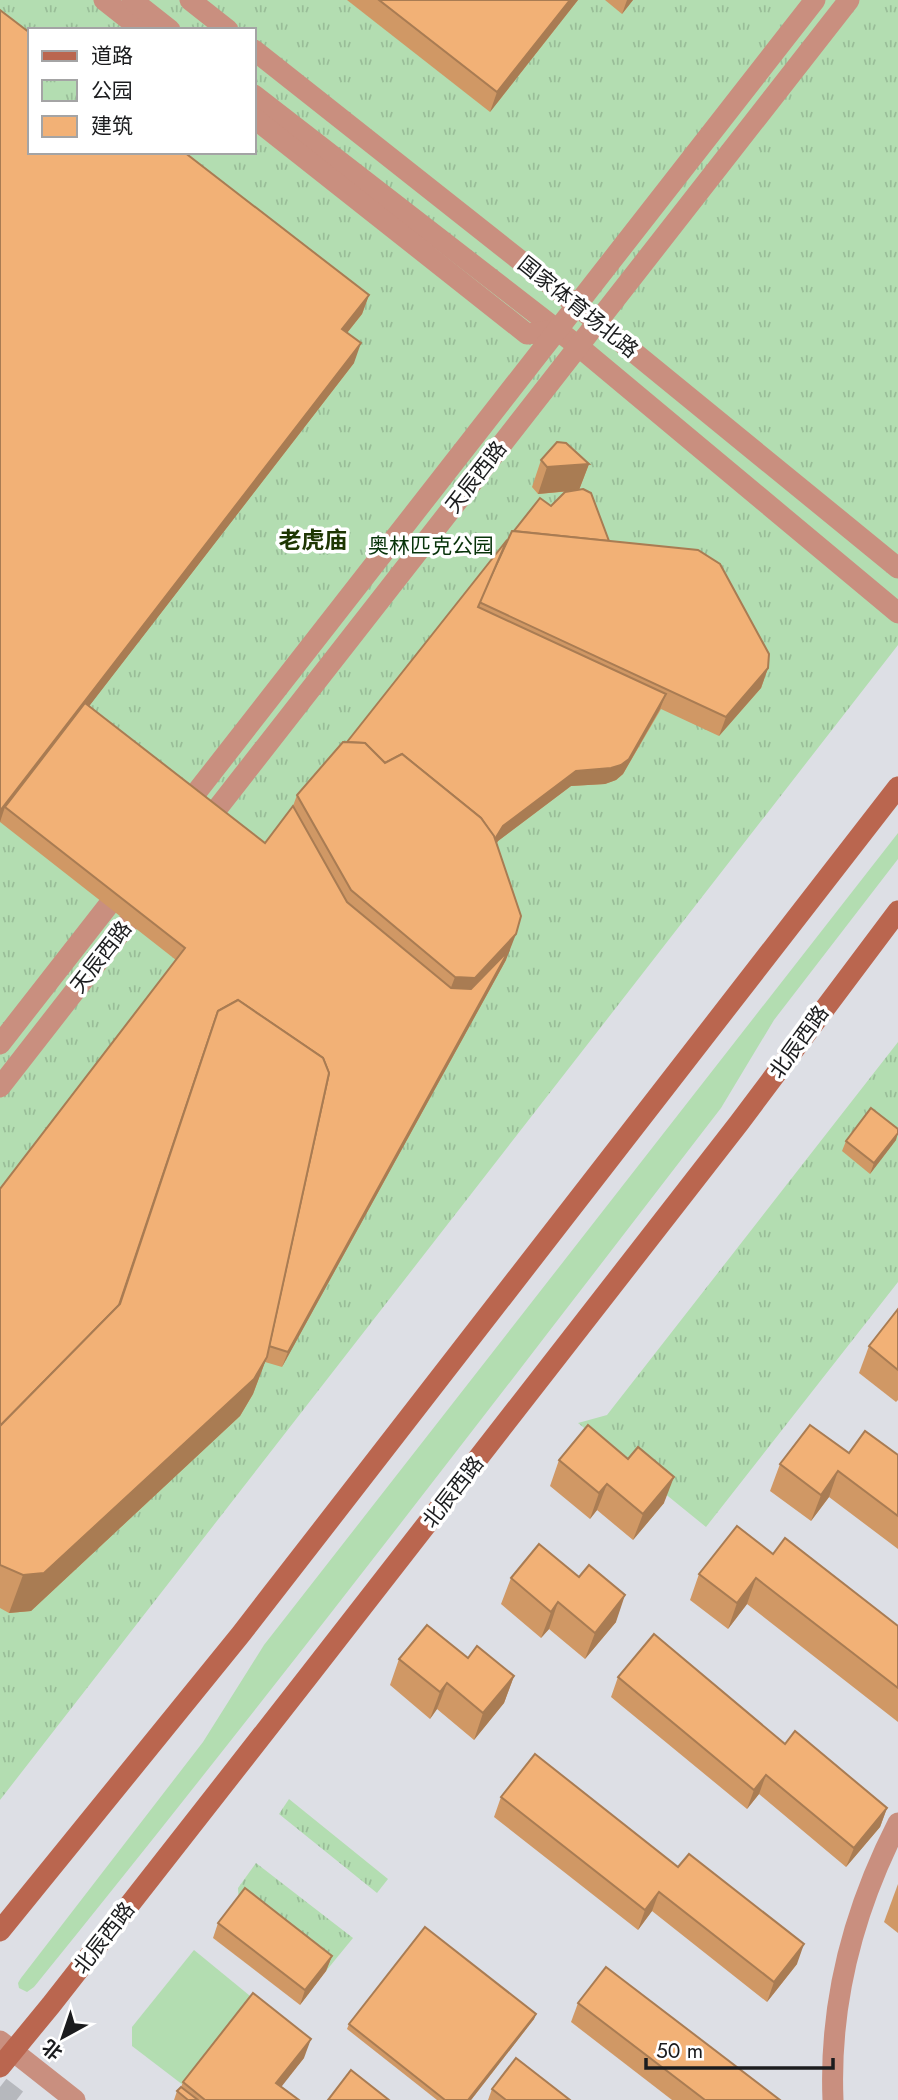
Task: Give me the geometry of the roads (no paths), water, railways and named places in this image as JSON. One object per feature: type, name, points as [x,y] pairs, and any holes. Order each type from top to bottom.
[{"type":"main road","points":[[0,1931],[249,1623],[898,787]]},
{"type":"main road","name":"北辰西路","points":[[4,2053],[37,2024],[739,1124],[898,911]]},
{"type":"street","points":[[104,0],[139,28]]},
{"type":"street","points":[[132,0],[167,28]]},
{"type":"street","points":[[190,0],[225,28]]},
{"type":"street","name":"天辰西路","points":[[171,825],[816,0]]},
{"type":"street","name":"天辰西路","points":[[188,846],[849,0]]},
{"type":"street","name":"国家体育场北路","points":[[256,52],[577,305],[898,568]]},
{"type":"street","name":"国家体育场北路","points":[[256,97],[578,346],[898,613]]},
{"type":"street","name":"国家体育场北路","points":[[256,120],[527,334],[557,330]]},
{"type":"street","name":"天辰西路","points":[[0,1044],[137,868]]},
{"type":"street","name":"天辰西路","points":[[0,1087],[154,890]]},
{"type":"street","points":[[833,2100],[832,2068],[839,1998],[854,1926],[880,1858],[898,1823]]},
{"type":"street","points":[[4,2053],[75,2100]]},
{"type":"tunnel","points":[[0,2087],[17,2100]]},
{"type":"district","name":"老虎庙","points":[[313,540]]},
{"type":"park label","name":"奥林匹克公园","points":[[431,546]]}]
